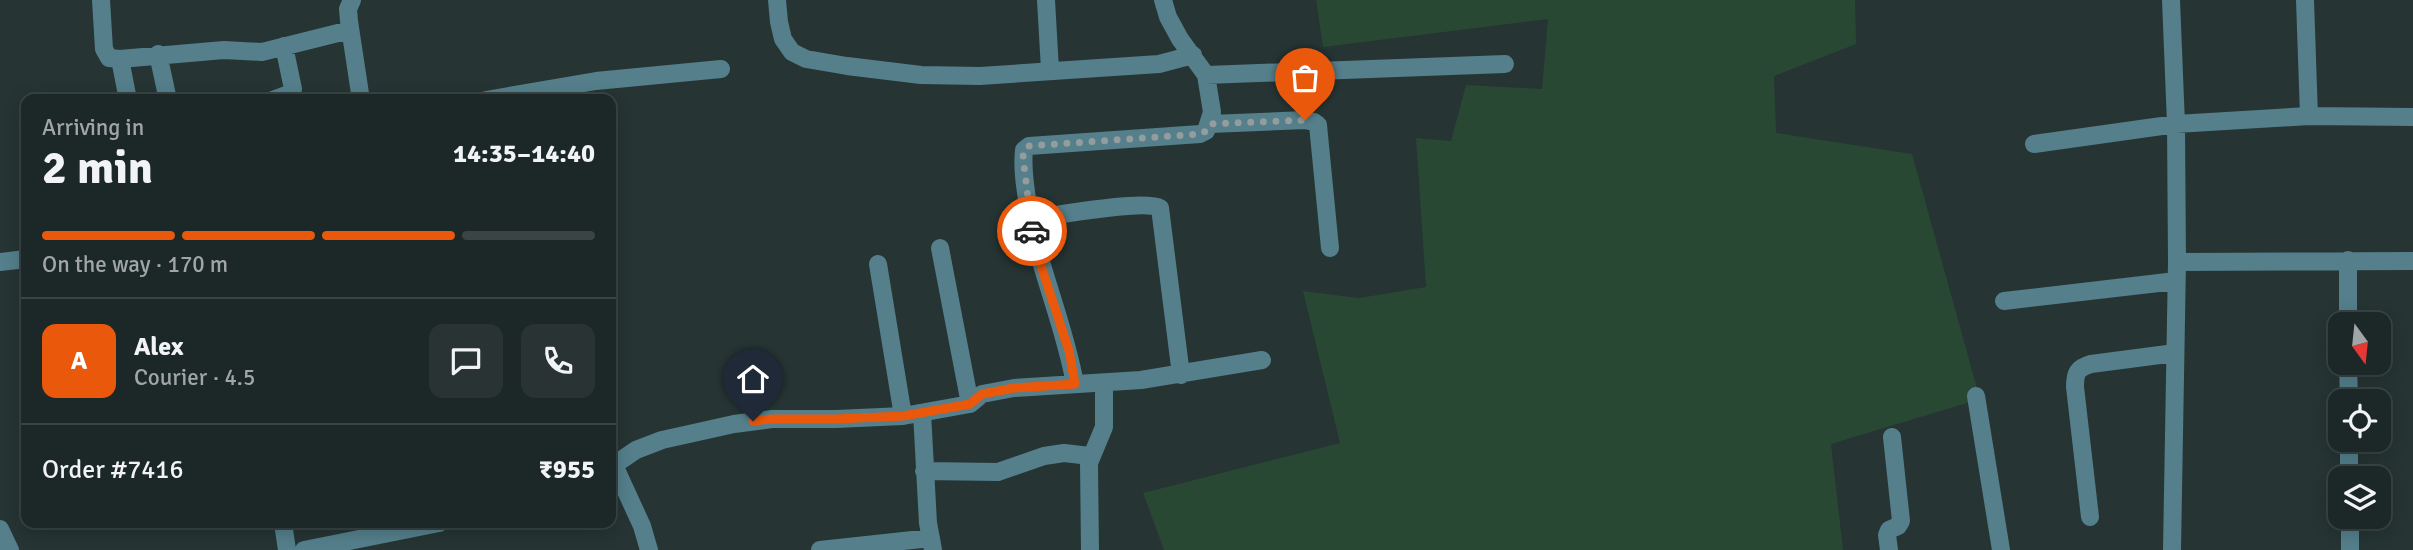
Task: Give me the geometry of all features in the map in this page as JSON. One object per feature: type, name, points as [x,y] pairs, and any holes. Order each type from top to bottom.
[{"type":"street","points":[[101,0],[104,49],[109,58],[224,50],[262,52],[350,30]]},
{"type":"street","points":[[352,0],[348,9],[360,94]]},
{"type":"street","points":[[777,0],[783,39],[792,52],[806,59],[921,75],[980,76],[1050,69],[1158,64],[1193,55]]},
{"type":"street","points":[[1046,0],[1050,69]]},
{"type":"street","points":[[1075,384],[1069,351],[1042,269],[1030,219],[1024,150],[1029,146],[1200,134],[1206,131],[1212,112],[1206,75],[1168,16],[1163,0]]},
{"type":"street","points":[[2171,0],[2176,124],[2177,262],[2172,550]]},
{"type":"street","points":[[2305,0],[2309,117]]},
{"type":"street","points":[[284,46],[293,89],[289,94]]},
{"type":"street","points":[[158,54],[167,94]]},
{"type":"street","points":[[120,59],[127,94]]},
{"type":"street","points":[[1206,75],[1505,64]]},
{"type":"street","points":[[521,94],[596,81],[721,69]]},
{"type":"street","points":[[2034,145],[2176,124],[2309,117],[2413,117]]},
{"type":"street","points":[[1210,124],[1305,120],[1318,125],[1331,248]]},
{"type":"street","points":[[1030,219],[1101,209],[1152,205],[1160,208],[1181,375]]},
{"type":"street","points":[[940,248],[970,404]]},
{"type":"street","points":[[0,262],[21,260]]},
{"type":"street","points":[[2348,260],[2348,312]]},
{"type":"street","points":[[2177,262],[2413,261]]},
{"type":"street","points":[[878,264],[903,416]]},
{"type":"street","points":[[2004,301],[2176,281]]},
{"type":"street","points":[[2090,517],[2075,374],[2080,367],[2091,364],[2175,353]]},
{"type":"street","points":[[616,463],[636,450],[662,440],[734,424],[772,419],[903,416],[970,404],[982,394],[1014,388],[1181,375],[1262,360]]},
{"type":"street","points":[[1090,550],[1090,456],[1100,441],[1104,427],[1104,383]]},
{"type":"street","points":[[1976,396],[2001,550]]},
{"type":"street","points":[[820,550],[932,544],[924,471],[922,413]]},
{"type":"street","points":[[1889,550],[1888,530],[1898,526],[1901,521],[1892,437]]},
{"type":"street","points":[[924,471],[998,472],[1044,456],[1064,453],[1090,456]]},
{"type":"street","points":[[616,474],[642,526],[649,550]]},
{"type":"street","points":[[284,528],[286,550]]},
{"type":"street","points":[[304,550],[414,528]]},
{"type":"street","points":[[0,529],[10,550]]},
{"type":"street","points":[[2350,529],[2350,550]]},
{"type":"green space","points":[[1316,0],[1855,0],[1856,44],[1774,76],[1776,133],[1912,154],[1980,399],[1831,444],[1843,550],[1164,550],[1143,493],[1340,443],[1303,291],[1359,298],[1426,287],[1416,138],[1451,141],[1466,85],[1542,89],[1548,19],[1323,47]]},
{"type":"way so far","points":[[1032,231],[1023,157],[1024,150],[1029,146],[1200,134],[1206,131],[1210,124],[1305,120]]},
{"type":"route","points":[[753,421],[903,416],[970,404],[982,394],[1014,388],[1075,384],[1069,351],[1032,231]]}]
